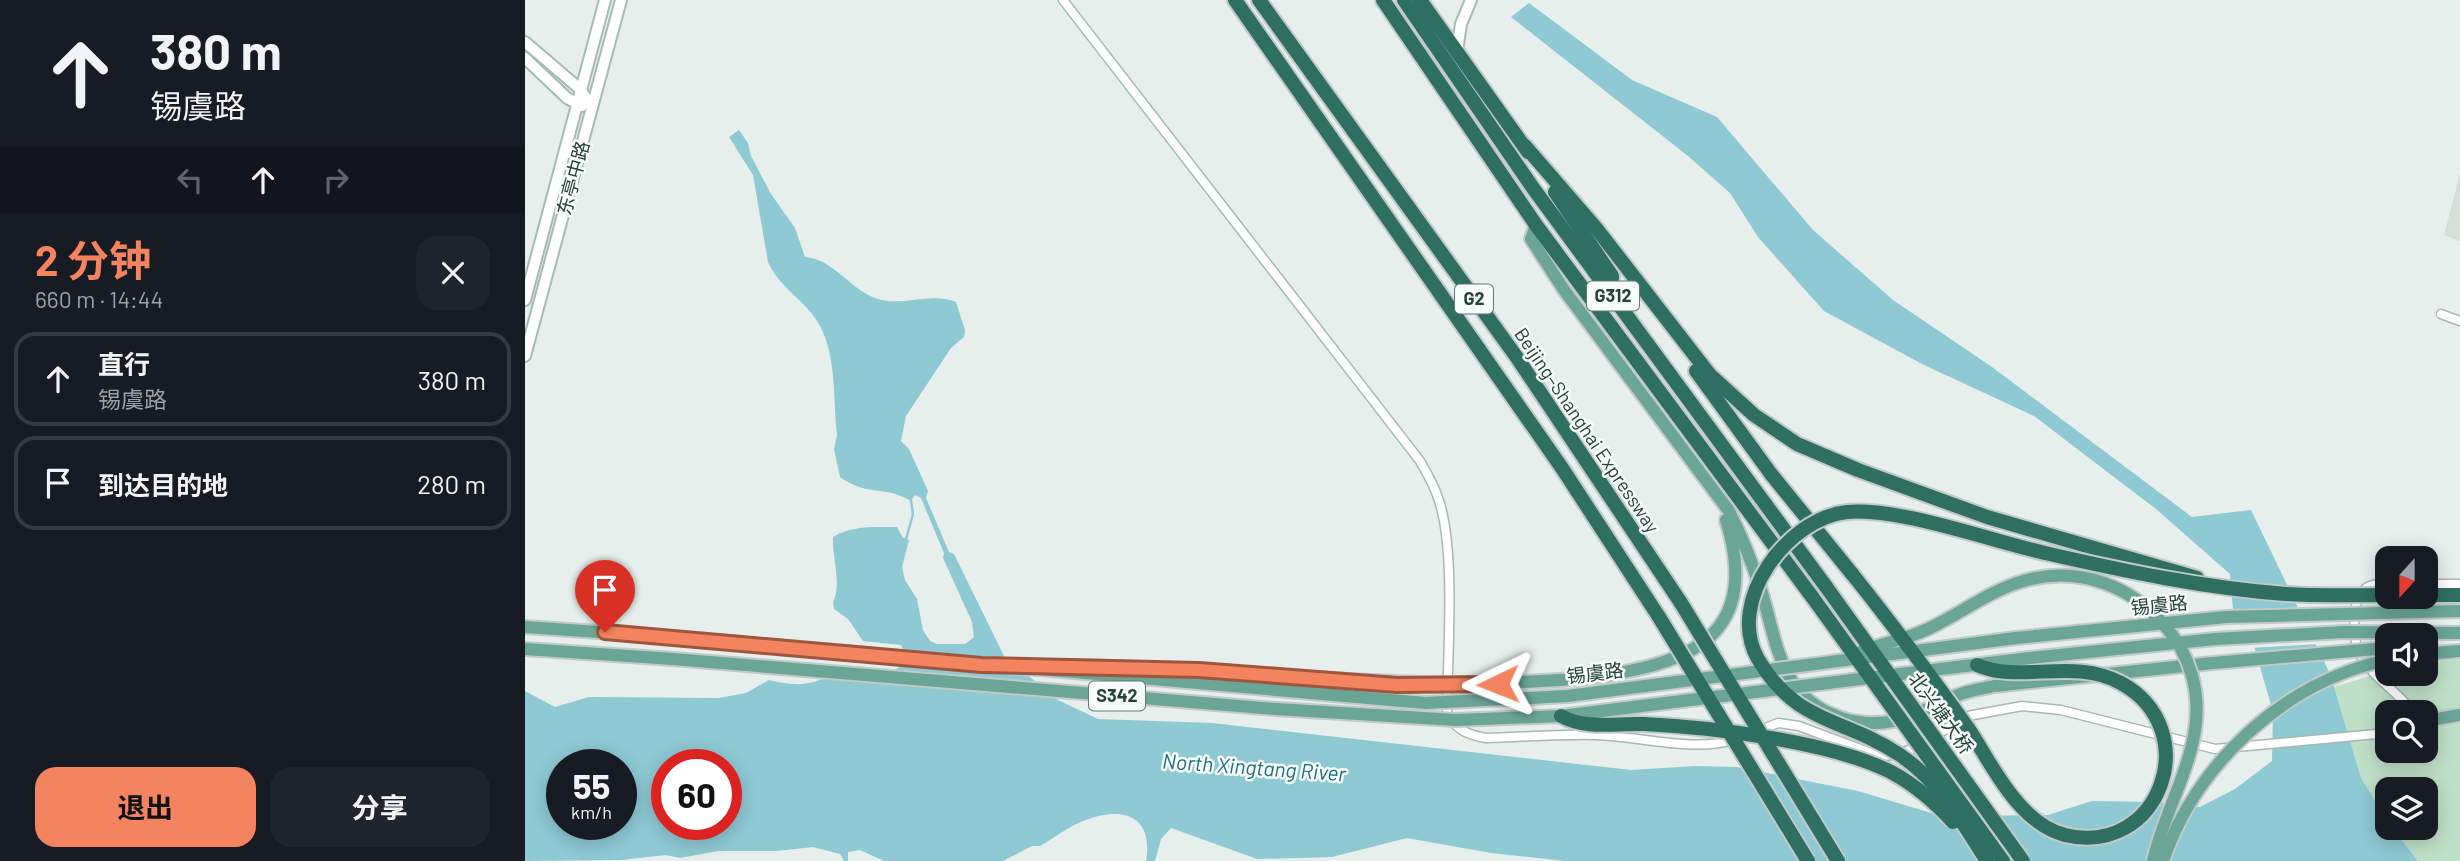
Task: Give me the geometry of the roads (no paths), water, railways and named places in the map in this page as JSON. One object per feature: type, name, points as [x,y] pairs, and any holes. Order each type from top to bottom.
[{"type":"highway","name":"G2","points":[[1235,0],[1562,468],[1659,617],[1808,861]]},
{"type":"highway","name":"Beijing–Shanghai Expressway","points":[[1259,0],[1518,359],[1681,603],[1838,861]]},
{"type":"highway","name":"G312","points":[[1383,0],[1536,225]]},
{"type":"highway","name":"G312","points":[[1404,0],[1534,188],[1611,293]]},
{"type":"highway","points":[[1420,0],[1525,146],[1612,276],[1611,293]]},
{"type":"highway","points":[[1525,146],[1596,228],[1710,375],[1754,415],[1797,444],[1858,470],[1987,517],[2226,587]]},
{"type":"highway","name":"北兴塘大桥","points":[[1536,225],[1813,598],[2003,861]]},
{"type":"highway","points":[[1640,286],[1669,335],[1771,474],[1853,575],[1968,729],[2014,800],[2045,827],[2065,835],[2089,837],[2110,834],[2131,825],[2150,808],[2161,788],[2167,766],[2166,743],[2159,721],[2143,700],[2121,683],[2087,672],[2053,669],[1994,672],[1977,665]]},
{"type":"highway","name":"北兴塘大桥","points":[[1611,293],[2023,861]]},
{"type":"highway","points":[[1987,861],[1930,779],[1900,755],[1804,710],[1782,693],[1756,656],[1750,635],[1751,610],[1758,582],[1772,558],[1795,534],[1818,520],[1846,512],[1882,513],[2131,572],[2288,594],[2375,595]]},
{"type":"highway","points":[[2438,595],[2460,595]]},
{"type":"highway","points":[[1561,716],[1575,724],[1644,724],[1716,730],[1780,741],[1889,771],[1918,789],[1945,813],[1987,861]]},
{"type":"main road","name":"东亭中路","points":[[525,300],[605,0]]},
{"type":"main road","name":"东亭中路","points":[[525,356],[621,0]]},
{"type":"main road","points":[[1457,51],[1461,24],[1471,0]]},
{"type":"main road","points":[[525,42],[580,89],[592,107]]},
{"type":"main road","points":[[525,58],[576,105],[592,107]]},
{"type":"main road","points":[[1536,225],[1531,239],[1557,280],[1721,503],[1748,548],[1776,650],[1787,677],[1802,696],[1820,710],[1845,720],[1869,723],[1894,721],[1960,694],[1994,686],[2375,649]]},
{"type":"main road","points":[[982,665],[1199,670],[1397,685],[1477,685],[1594,677],[1649,669],[1672,662],[1707,641],[1719,627],[1737,575],[1734,543],[1721,503]]},
{"type":"main road","points":[[1832,661],[1926,631],[2026,580],[2056,575],[2083,577],[2136,597],[2173,635],[2194,680],[2197,706],[2188,759],[2153,861]]},
{"type":"main road","name":"锡虞路","points":[[525,627],[685,638],[1425,703],[1568,696],[1832,661],[2226,617],[2460,611]]},
{"type":"main road","name":"锡虞路","points":[[525,649],[1375,716],[1456,720],[1561,716],[2215,639],[2344,632],[2460,633]]},
{"type":"main road","points":[[2438,648],[2460,649]]},
{"type":"main road","points":[[2438,652],[2460,649]]},
{"type":"main road","points":[[2163,861],[2178,826],[2211,774],[2258,725],[2292,699],[2322,682],[2375,664]]},
{"type":"main road","points":[[2438,719],[2460,715]]},
{"type":"street","points":[[1063,0],[1420,461],[1438,496],[1444,530],[1447,566],[1447,715],[1455,727],[1471,736],[1486,738],[1593,735],[1643,737],[1700,745],[1724,743],[1779,723],[1799,726],[1879,756],[1896,755],[1914,748],[1968,716],[2022,706],[2061,710],[2204,747],[2246,748],[2375,735]]},
{"type":"street","points":[[2441,314],[2460,321]]},
{"type":"street","points":[[2375,584],[2367,585],[2358,593],[2353,622],[2358,655],[2371,672],[2402,700]]},
{"type":"street","points":[[2438,584],[2460,584]]},
{"type":"water","name":"North Xingtang River","points":[[1529,3],[1632,80],[1717,117],[1813,230],[1893,300],[1992,367],[2192,517],[2251,510],[2330,674],[2361,778],[2375,801],[2375,840],[2401,840],[2418,861],[1565,861],[1491,853],[1407,838],[1332,857],[1257,859],[1171,828],[1161,839],[1155,861],[1146,861],[1147,845],[1140,824],[1122,814],[1110,814],[1083,821],[1040,846],[1032,846],[1003,861],[884,861],[860,850],[848,852],[848,861],[844,861],[840,854],[813,847],[777,851],[718,851],[680,858],[666,855],[621,860],[525,861],[525,691],[555,707],[589,697],[719,698],[746,693],[769,680],[789,684],[817,681],[841,665],[895,670],[901,666],[904,652],[901,645],[863,641],[848,619],[834,609],[837,579],[833,537],[840,533],[864,528],[897,527],[903,538],[909,540],[902,567],[905,580],[917,599],[923,630],[930,641],[937,644],[965,644],[974,637],[972,622],[943,558],[944,553],[921,498],[915,495],[911,501],[893,493],[859,487],[840,477],[834,449],[837,435],[833,379],[825,338],[808,309],[779,279],[768,262],[753,175],[729,137],[739,130],[748,143],[751,156],[771,194],[795,228],[805,257],[824,263],[857,288],[885,301],[936,298],[956,302],[965,330],[964,337],[951,348],[906,416],[901,441],[909,449],[928,491],[926,498],[949,552],[954,554],[1004,656],[1058,700],[1098,719],[1212,723],[1631,770],[1695,766],[1737,767],[1858,791],[1941,816],[2048,815],[2092,801],[2154,802],[2200,807],[2235,789],[2272,761],[2273,712],[2250,632],[2233,609],[2230,574],[2156,509],[2034,416],[1922,364],[1824,311],[1758,237],[1730,193],[1688,156],[1511,17]]},
{"type":"waterway","points":[[906,539],[913,514],[911,501]]}]
